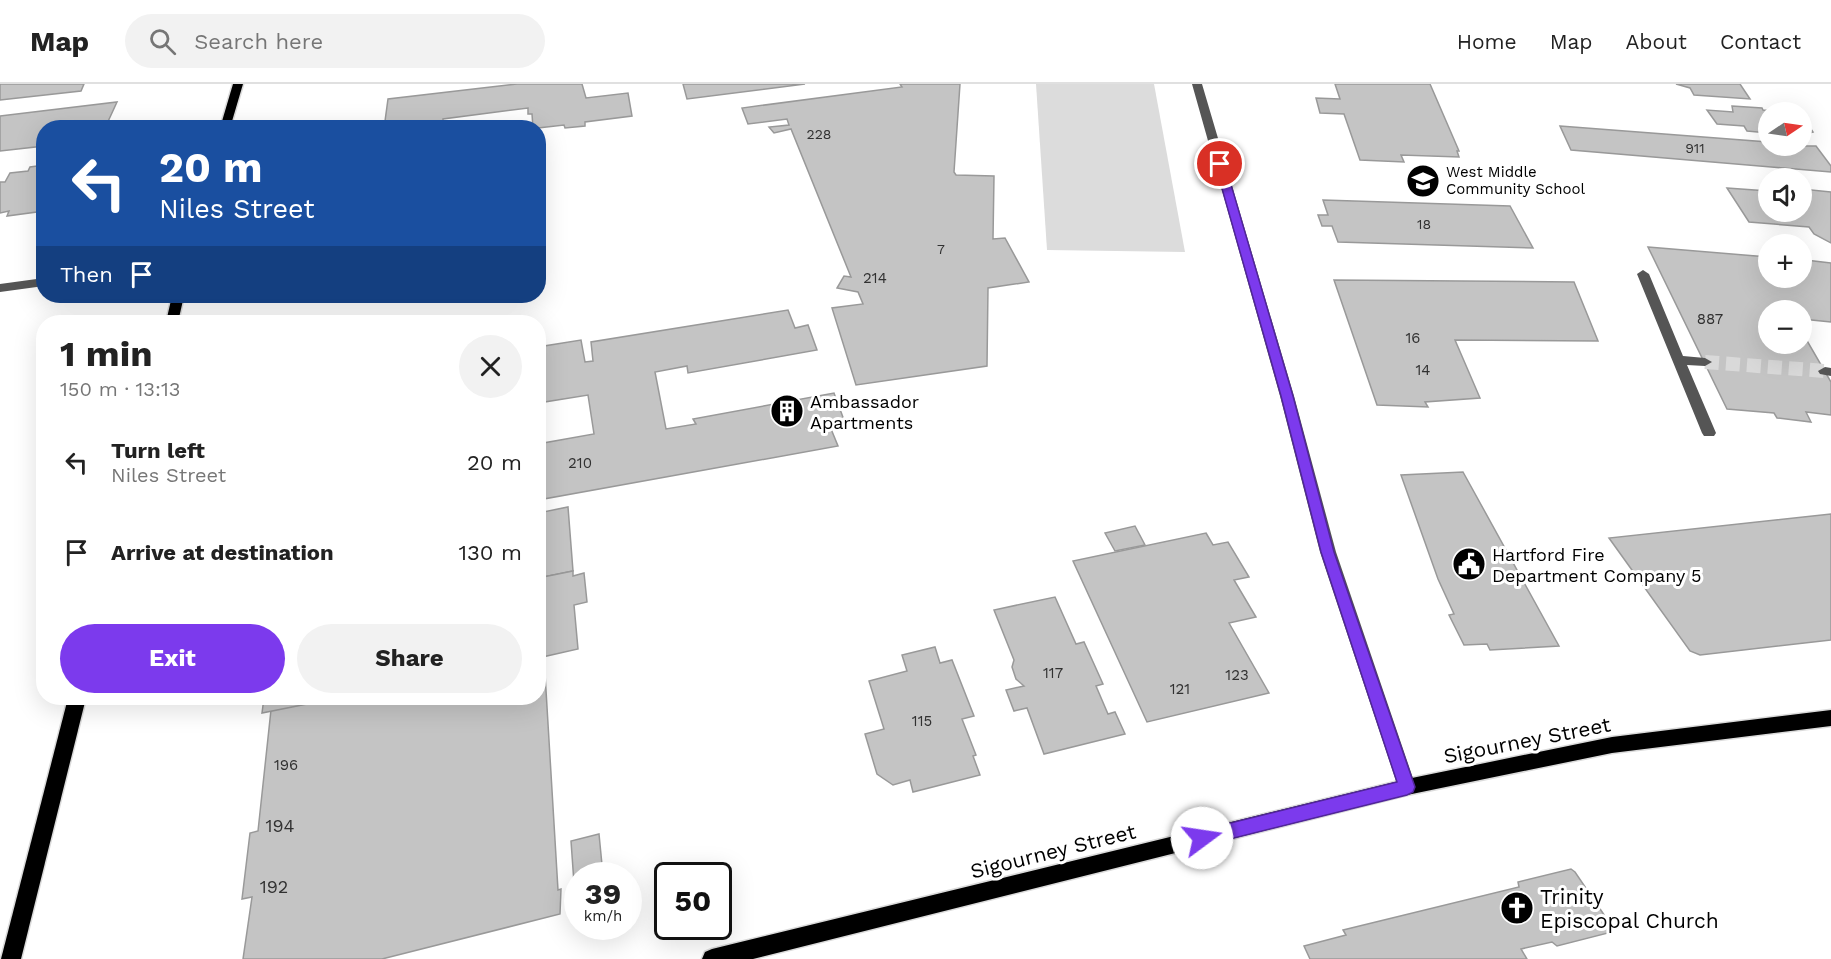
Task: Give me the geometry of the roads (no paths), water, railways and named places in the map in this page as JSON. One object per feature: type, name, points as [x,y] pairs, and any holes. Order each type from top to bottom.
[{"type":"main road","points":[[227,120],[238,84]]},
{"type":"main road","points":[[11,959],[75,705]]},
{"type":"main road","name":"Sigourney Street","points":[[712,959],[1407,787],[1612,745],[1831,718]]},
{"type":"street","points":[[1197,84],[1287,396],[1328,552],[1407,787]]},
{"type":"street","points":[[1643,274],[1709,433]]},
{"type":"street","points":[[0,288],[36,283]]},
{"type":"street","points":[[1678,360],[1705,362]]},
{"type":"tunnel","points":[[1705,362],[1825,371]]},
{"type":"place","name":"West Middle Community School","points":[[1423,181]]},
{"type":"place","name":"Ambassador Apartments","points":[[787,411]]},
{"type":"place","name":"Hartford Fire Department Company 5","points":[[1469,564]]},
{"type":"place","name":"Trinity Episcopal Church","points":[[1517,908]]}]
